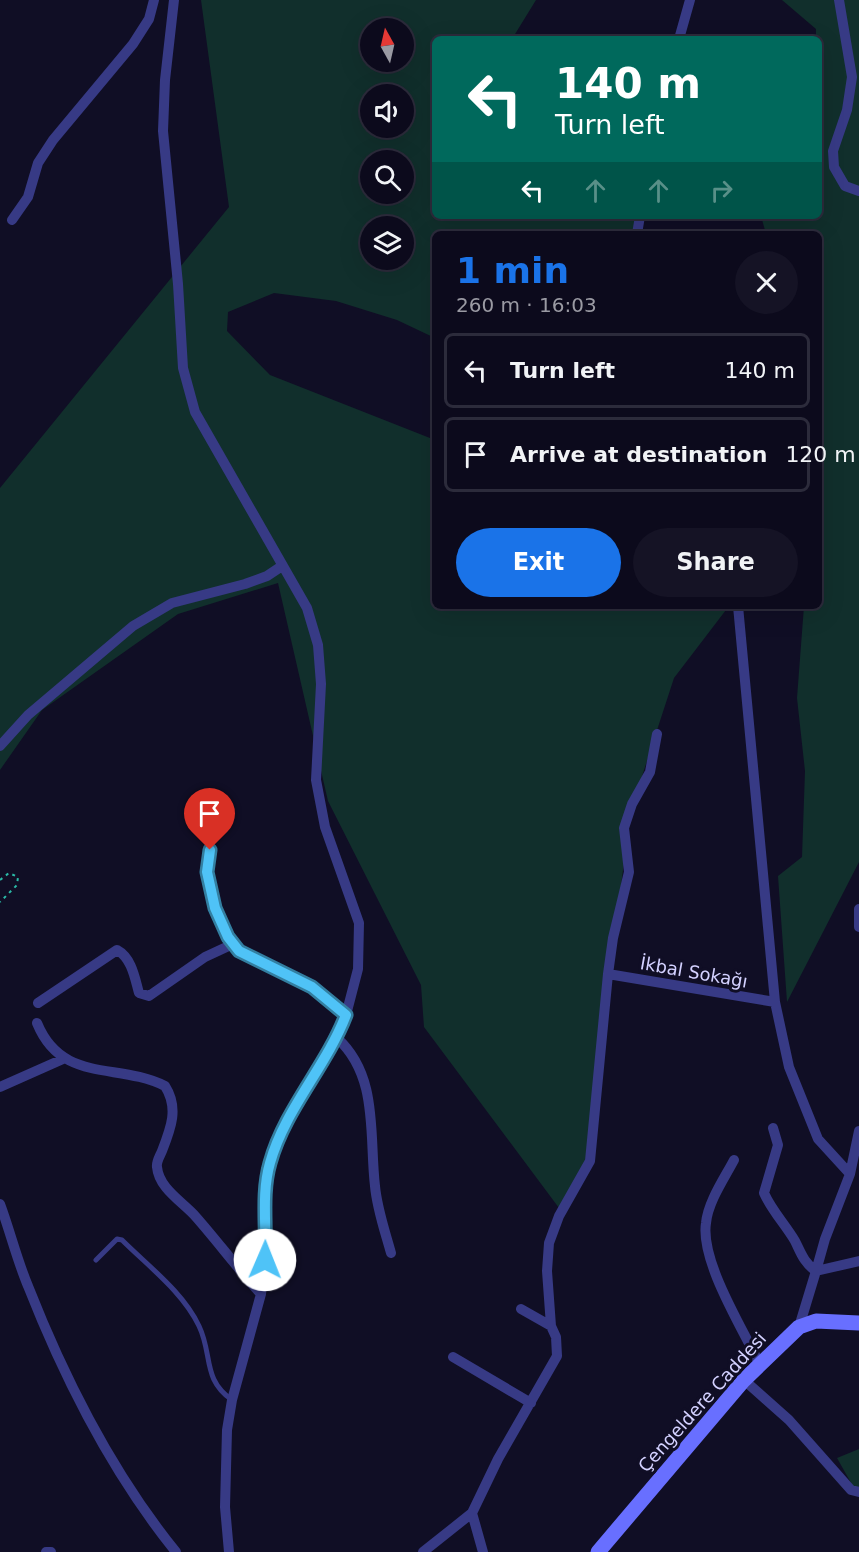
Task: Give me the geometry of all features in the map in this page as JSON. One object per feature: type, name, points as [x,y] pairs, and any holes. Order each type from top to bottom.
[{"type":"main road","points":[[799,1327],[816,1321],[859,1323]]},
{"type":"main road","name":"Çengeldere Caddesi","points":[[598,1552],[759,1363],[799,1327]]},
{"type":"street","points":[[12,220],[28,197],[38,163],[53,140],[133,44],[149,19],[154,0]]},
{"type":"street","points":[[174,0],[165,80],[163,131],[178,284],[183,368],[195,412],[307,608],[318,645],[321,684],[316,780],[325,827],[359,923],[358,969],[346,1015],[337,1038],[293,1113],[270,1164],[266,1184],[266,1247],[261,1293],[232,1400],[226,1440],[225,1495],[229,1552]]},
{"type":"street","points":[[680,36],[690,0]]},
{"type":"street","points":[[839,0],[852,76],[847,110],[833,151],[834,167],[845,186],[859,191]]},
{"type":"street","points":[[0,746],[28,715],[133,626],[172,603],[245,584],[267,576],[282,566]]},
{"type":"street","points":[[738,609],[775,1002],[789,1067],[818,1139],[850,1174]]},
{"type":"street","points":[[423,1552],[472,1513],[498,1460],[556,1356],[556,1337],[551,1326],[547,1271],[549,1243],[560,1216],[590,1161],[608,974],[613,938],[629,872],[624,828],[632,804],[650,772],[657,734]]},
{"type":"street","points":[[210,850],[208,883],[215,908],[233,944],[239,951],[312,987],[346,1015]]},
{"type":"street","points":[[859,909],[859,927]]},
{"type":"street","points":[[38,1003],[117,950],[123,953],[133,971],[139,993],[149,996],[205,957],[233,944]]},
{"type":"street","name":"İkbal Sokağı","points":[[608,974],[775,1002]]},
{"type":"street","points":[[37,1023],[43,1038],[63,1059],[81,1066],[151,1079],[165,1086],[174,1108],[172,1125],[156,1165],[158,1175],[166,1187],[195,1215],[234,1266],[261,1293]]},
{"type":"street","points":[[337,1038],[355,1061],[369,1098],[377,1204],[391,1253]]},
{"type":"street","points":[[0,1087],[63,1059]]},
{"type":"street","points":[[773,1128],[778,1145],[764,1192],[806,1265],[816,1271],[859,1261]]},
{"type":"street","points":[[799,1327],[825,1239],[850,1174],[859,1131]]},
{"type":"street","points":[[734,1160],[711,1206],[705,1224],[707,1242],[710,1262],[759,1363]]},
{"type":"street","points":[[0,1204],[27,1284],[72,1387],[124,1481],[176,1552]]},
{"type":"street","points":[[522,1309],[551,1326]]},
{"type":"street","points":[[453,1357],[531,1403]]},
{"type":"street","points":[[744,1380],[789,1420],[851,1490],[859,1492]]},
{"type":"street","points":[[472,1513],[483,1552]]},
{"type":"street","points":[[46,1552],[51,1552]]},
{"type":"lane","points":[[96,1260],[117,1239],[122,1239],[160,1276],[192,1313],[201,1328],[216,1387],[232,1400]]},
{"type":"path","points":[[0,880],[9,873],[18,877],[17,885],[0,902]]},
{"type":"green space","points":[[201,0],[536,0],[514,36],[432,36],[432,219],[641,219],[639,231],[432,231],[432,337],[397,320],[336,301],[274,293],[228,312],[227,331],[270,375],[432,439],[432,609],[727,609],[674,678],[630,813],[588,1155],[562,1212],[424,1027],[421,985],[328,801],[278,583],[178,614],[42,710],[0,770],[0,488],[229,207]]},
{"type":"green space","points":[[782,0],[859,0],[859,862],[787,1002],[778,876],[802,857],[805,771],[797,698],[804,609],[822,609],[822,231],[765,231],[762,219],[822,219],[822,36],[816,36],[816,29]]},
{"type":"green space","points":[[859,1449],[859,1497],[837,1458]]},
{"type":"route","points":[[210,850],[207,872],[215,908],[228,937],[239,951],[312,987],[338,1006],[346,1015],[337,1038],[298,1102],[275,1147],[266,1184],[265,1260]]}]
